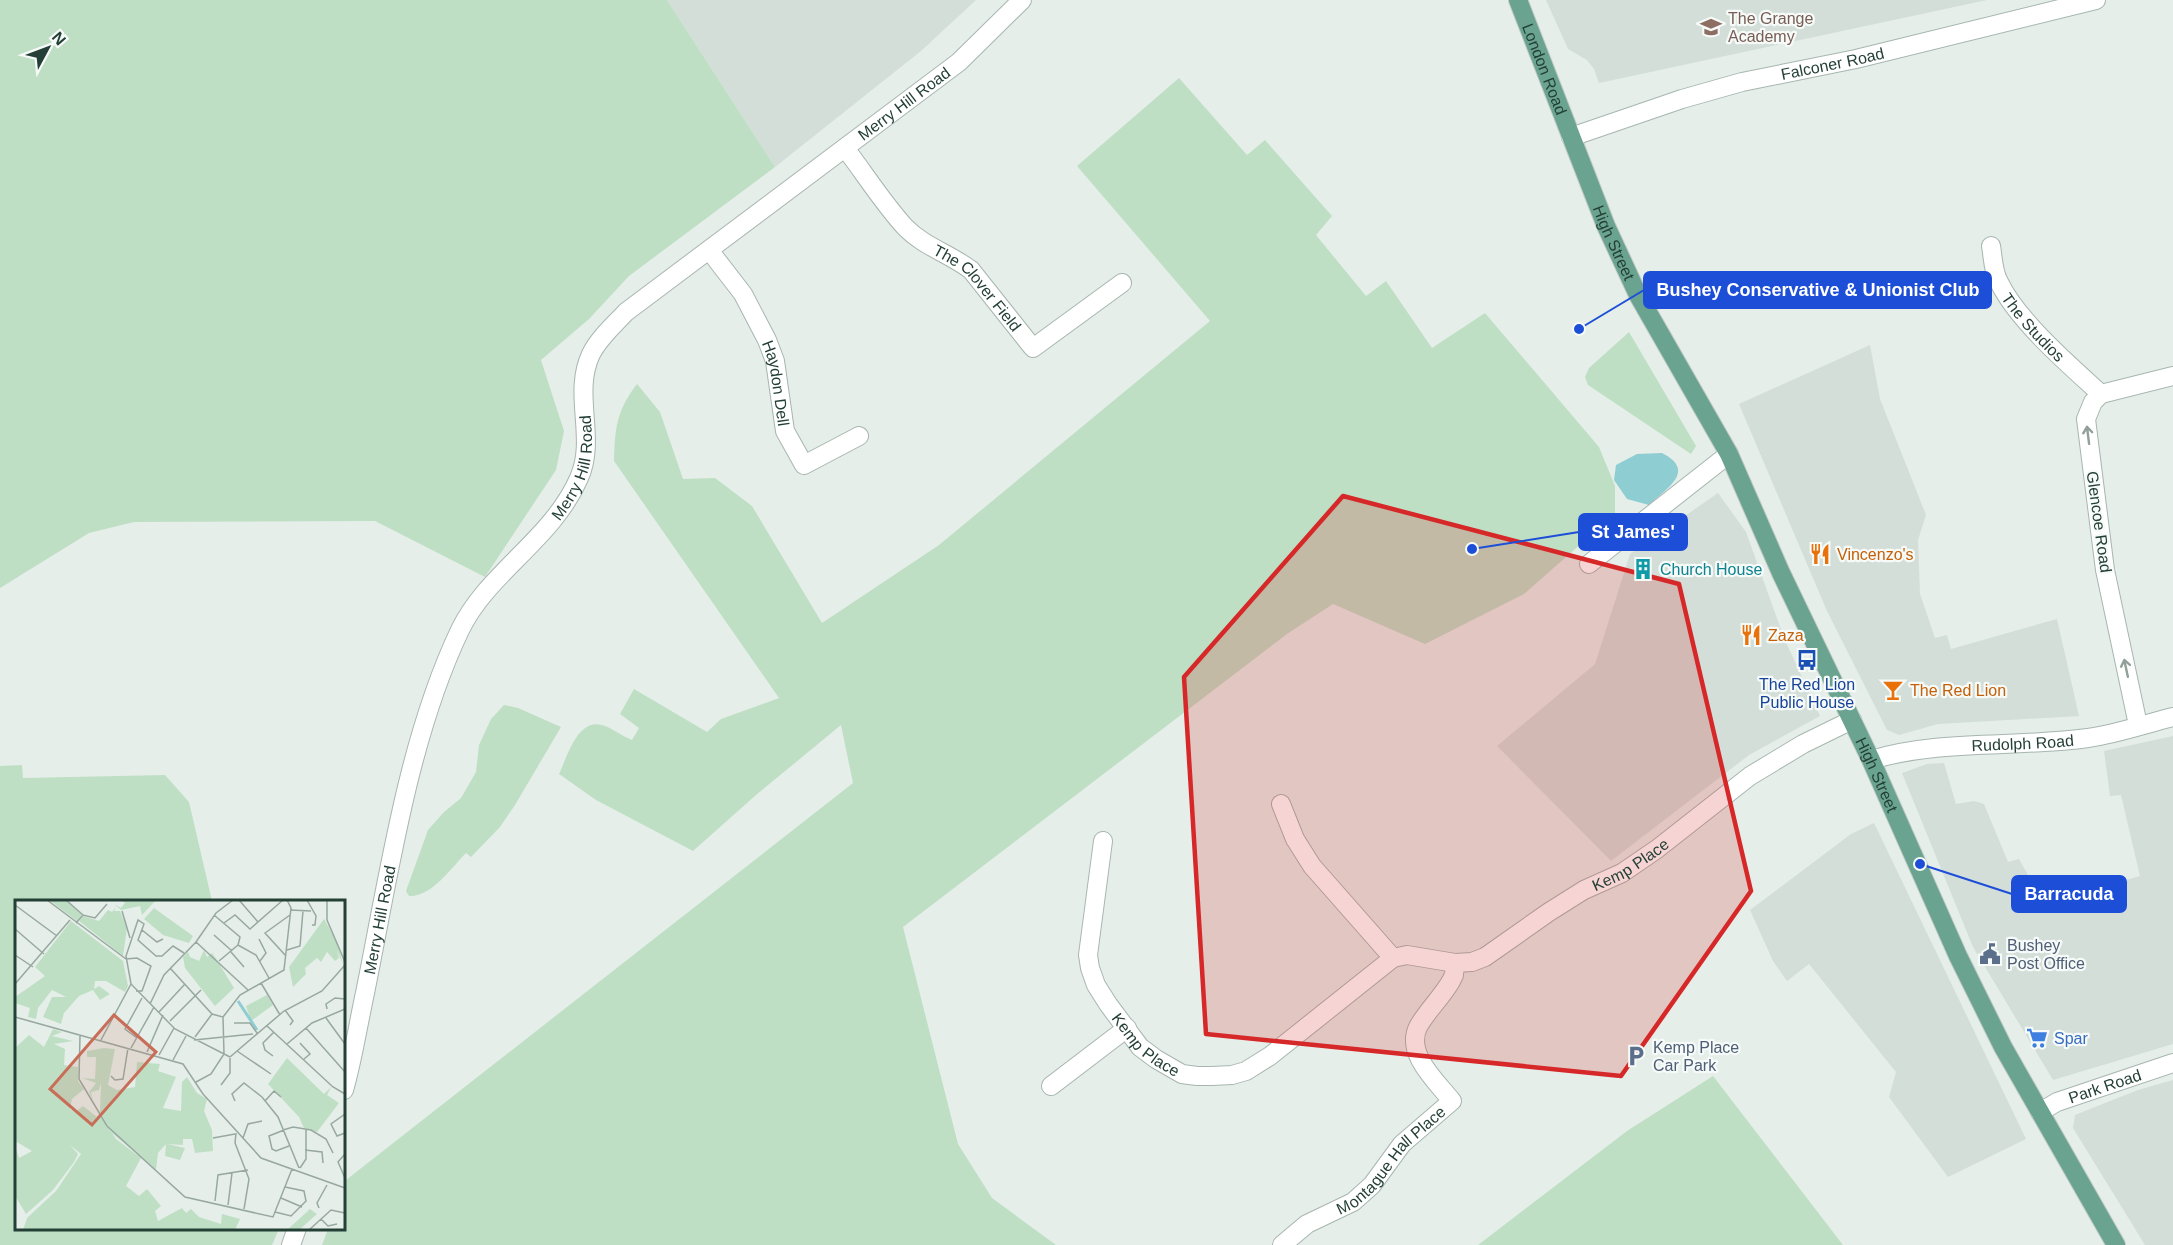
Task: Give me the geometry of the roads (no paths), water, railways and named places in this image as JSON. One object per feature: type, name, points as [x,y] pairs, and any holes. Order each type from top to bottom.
[{"type":"main road","name":"London Road","points":[[1518,0],[1571,137]]},
{"type":"main road","name":"High Street","points":[[1571,137],[1606,226],[1638,295],[1729,454],[1781,573],[1852,720],[1958,956],[2003,1047],[2116,1245]]},
{"type":"street","name":"Merry Hill Road","points":[[345,1085],[404,803],[426,717],[460,629],[484,594],[558,516],[572,496],[582,472],[587,441],[583,393],[585,370],[592,353],[603,336],[626,312],[959,62],[1022,0]]},
{"type":"street","name":"Falconer Road","points":[[1571,137],[1682,99],[1742,82],[1867,56],[2096,0]]},
{"type":"street","name":"The Clover Field","points":[[845,148],[905,227],[932,247],[958,260],[971,270],[1033,348],[1122,283]]},
{"type":"street","name":"The Studios","points":[[1991,246],[1997,279],[2008,298],[2068,364],[2101,394]]},
{"type":"street","name":"Haydon Dell","points":[[709,249],[743,294],[766,340],[775,361],[785,431],[804,465],[859,436]]},
{"type":"street","points":[[2101,394],[2173,376]]},
{"type":"street","name":"Glencoe Road","points":[[2101,394],[2093,402],[2086,419],[2105,570],[2138,726]]},
{"type":"street","points":[[1589,564],[1729,454]]},
{"type":"street","name":"Rudolph Road","points":[[1870,760],[1929,748],[2089,738],[2173,717]]},
{"type":"street","name":"Kemp Place","points":[[1103,841],[1088,955],[1096,985],[1140,1047],[1156,1059],[1182,1074],[1197,1077],[1232,1075],[1246,1071],[1270,1056],[1393,958],[1407,955],[1455,963],[1472,962],[1485,957],[1584,890],[1622,873],[1657,849],[1750,776],[1803,744],[1852,720]]},
{"type":"street","points":[[1281,804],[1295,839],[1312,866],[1393,958]]},
{"type":"street","name":"Montague Hall Place","points":[[1282,1245],[1306,1224],[1353,1202],[1372,1185],[1402,1144],[1452,1101],[1421,1062],[1415,1039],[1418,1028],[1452,981],[1455,963]]},
{"type":"street","points":[[1051,1086],[1126,1028]]},
{"type":"street","name":"Park Road","points":[[2040,1112],[2057,1102],[2173,1063]]},
{"type":"street","points":[[291,1245],[296,1230]]},
{"type":"water","points":[[1662,453],[1677,466],[1678,473],[1670,486],[1649,505],[1627,499],[1614,480],[1616,465],[1637,454]]},
{"type":"place","name":"The Grange Academy","points":[[1711,27]]},
{"type":"place","name":"Bushey Conservative & Unionist Club","points":[[1579,329]]},
{"type":"place","name":"St James'","points":[[1472,549]]},
{"type":"place","name":"Vincenzo's","points":[[1820,554]]},
{"type":"place","name":"Church House","points":[[1643,569]]},
{"type":"place","name":"Zaza","points":[[1751,635]]},
{"type":"place","name":"The Red Lion Public House","points":[[1807,660]]},
{"type":"place","name":"The Red Lion","points":[[1893,690]]},
{"type":"place","name":"Barracuda","points":[[1920,864]]},
{"type":"place","name":"Bushey Post Office","points":[[1990,954]]},
{"type":"place","name":"Spar","points":[[2037,1038]]},
{"type":"place","name":"Kemp Place Car Park","points":[[1636,1056]]}]
